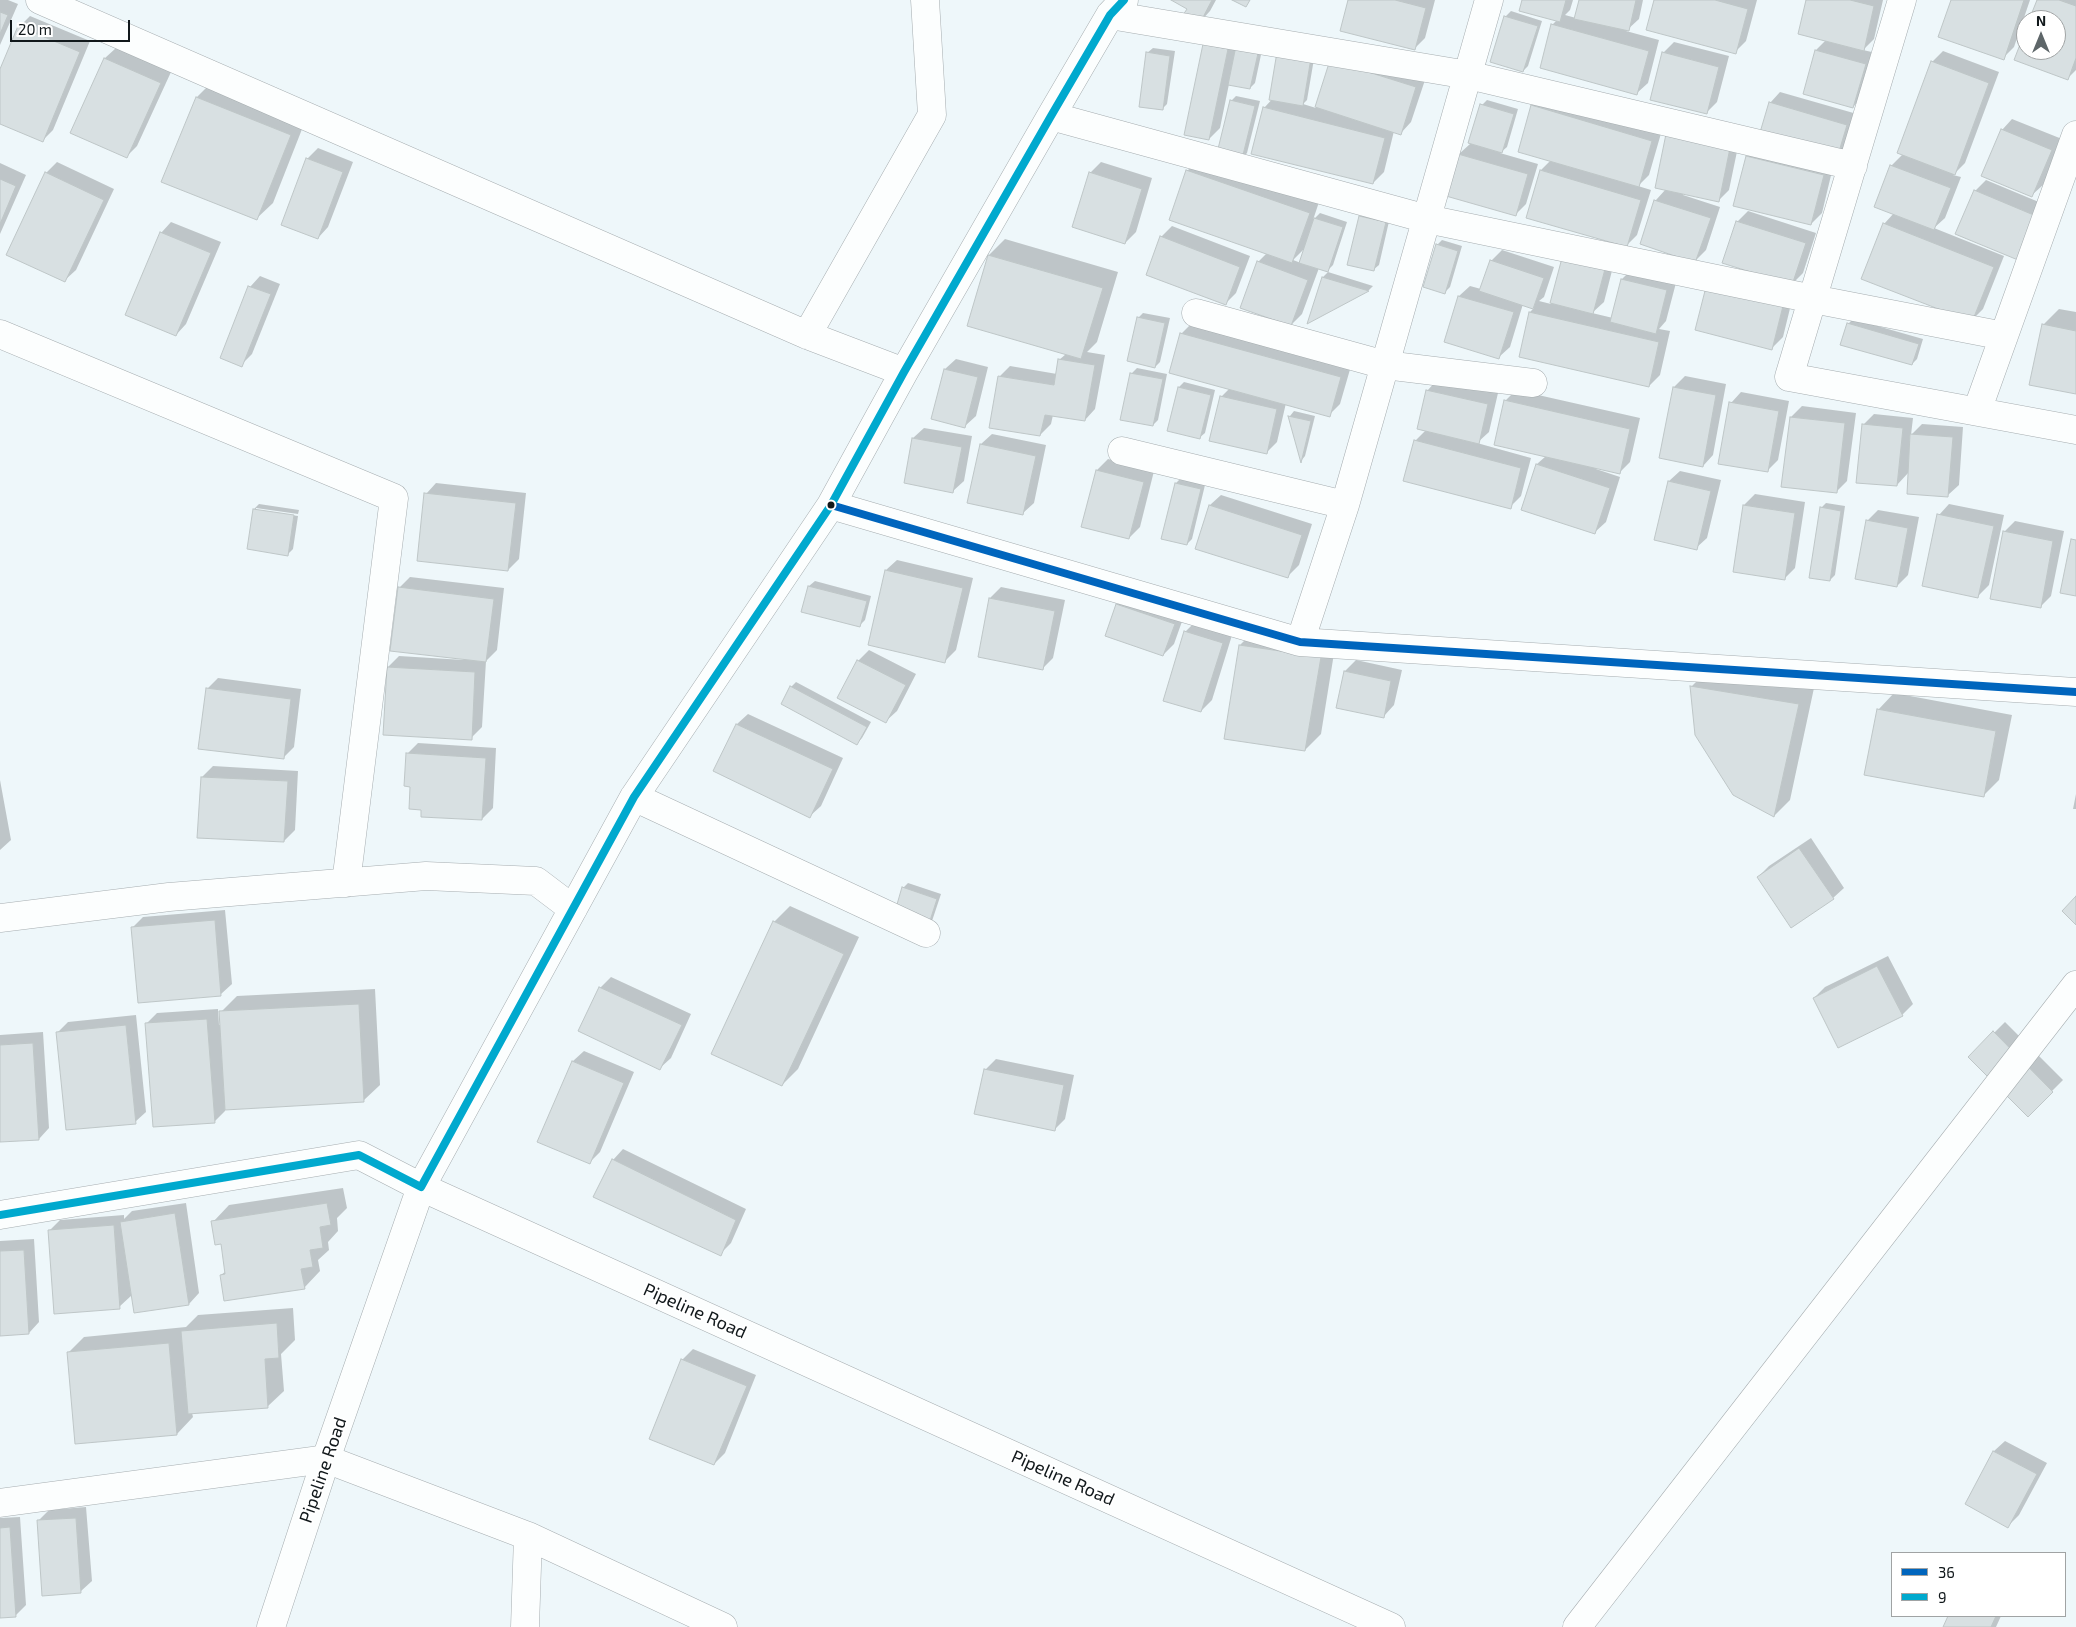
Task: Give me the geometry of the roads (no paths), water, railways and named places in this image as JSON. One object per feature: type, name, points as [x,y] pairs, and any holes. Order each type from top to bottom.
[{"type":"street","points":[[40,0],[807,335],[904,372]]},
{"type":"street","points":[[807,335],[932,115],[925,0]]},
{"type":"street","points":[[1300,642],[1346,505],[1489,0]]},
{"type":"street","points":[[1902,0],[1789,377],[2076,430]]},
{"type":"street","points":[[0,1215],[359,1155],[421,1187],[634,797],[831,505],[904,372],[1051,116],[1117,7],[1468,75],[1853,166]]},
{"type":"street","points":[[1051,116],[1427,220],[2004,336]]},
{"type":"street","points":[[1977,411],[2004,336],[2068,184],[2076,135]]},
{"type":"street","points":[[1196,313],[1385,365],[1533,383]]},
{"type":"street","points":[[0,334],[394,498],[346,883]]},
{"type":"street","points":[[1122,451],[1346,505]]},
{"type":"street","points":[[831,505],[1300,642],[2076,692]]},
{"type":"street","points":[[634,797],[926,933]]},
{"type":"street","points":[[0,918],[169,897],[426,876],[536,881],[573,909]]},
{"type":"street","points":[[1578,1627],[2076,985]]},
{"type":"street","name":"Pipeline Road","points":[[271,1627],[326,1459],[421,1187],[1391,1627]]},
{"type":"street","points":[[0,1503],[326,1459],[528,1536],[723,1627]]},
{"type":"street","points":[[525,1627],[528,1536]]}]
